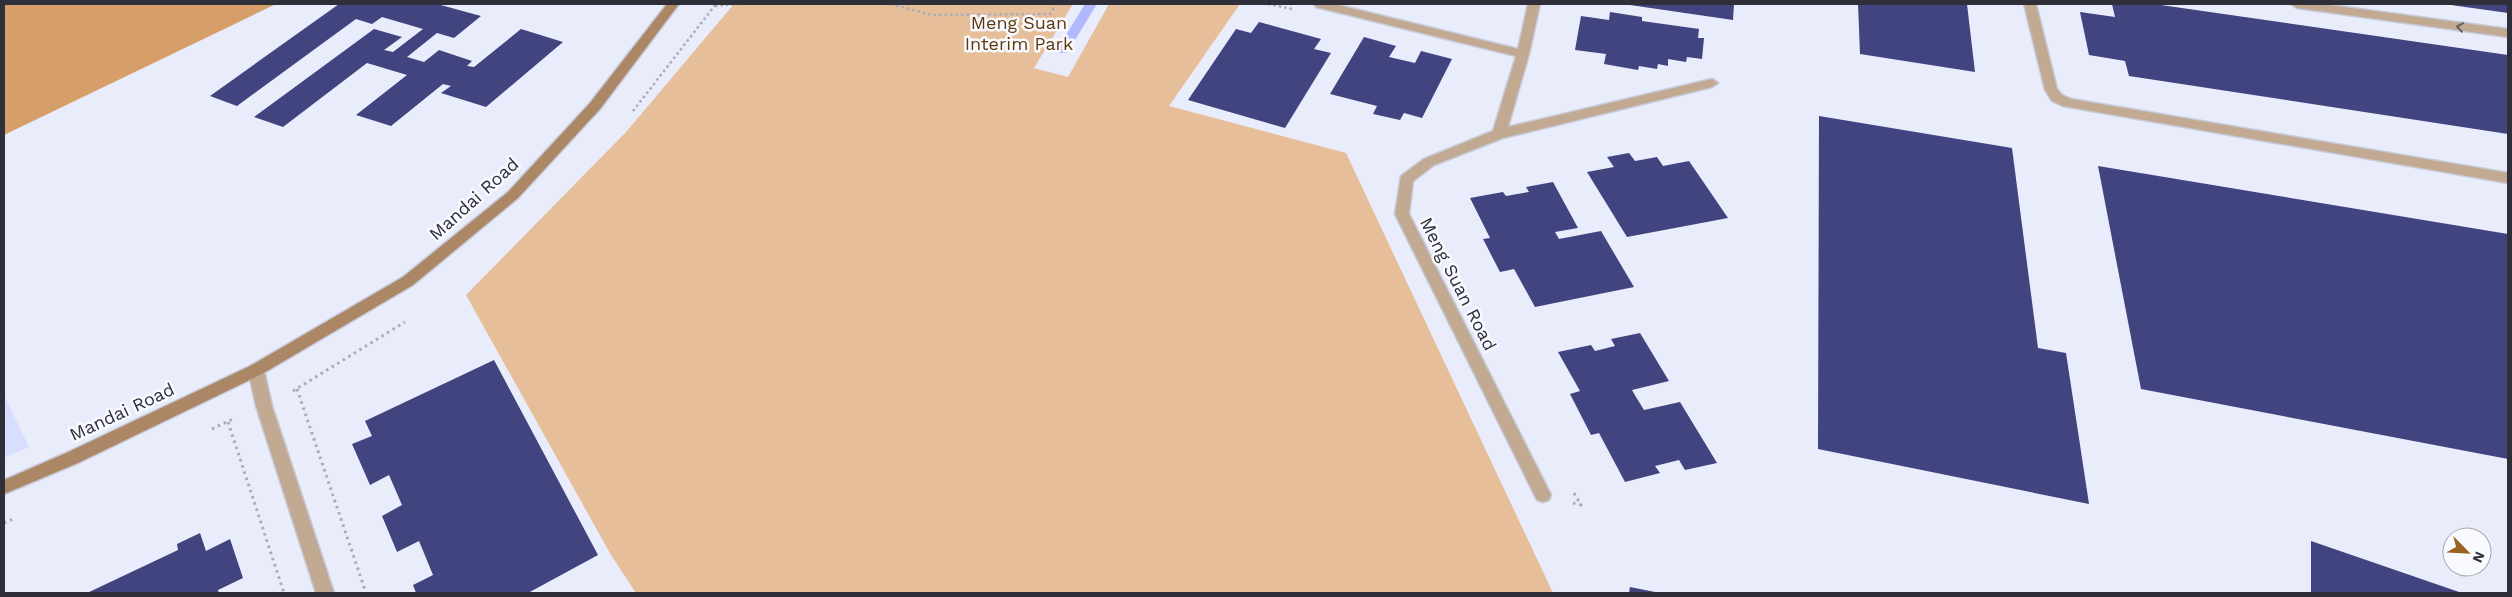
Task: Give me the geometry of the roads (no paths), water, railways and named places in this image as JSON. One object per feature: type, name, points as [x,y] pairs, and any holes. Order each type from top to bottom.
[{"type":"main road","name":"Mandai Road","points":[[4,487],[72,458],[256,370],[408,281],[513,195],[595,106],[673,4]]},
{"type":"street","points":[[1320,4],[1522,54]]},
{"type":"street","points":[[1499,134],[1534,4]]},
{"type":"street","points":[[2030,4],[2051,90],[2057,98],[2068,103],[2508,178]]},
{"type":"street","points":[[2297,4],[2508,33]]},
{"type":"street","name":"Meng Suan Road","points":[[1543,495],[1402,214],[1406,180],[1429,162],[1499,134],[1712,83]]},
{"type":"street","points":[[256,370],[264,406],[325,593]]},
{"type":"waterway","points":[[1063,50],[1091,4]]},
{"type":"park label","name":"Meng Suan Interim Park","points":[[1019,33]]}]
